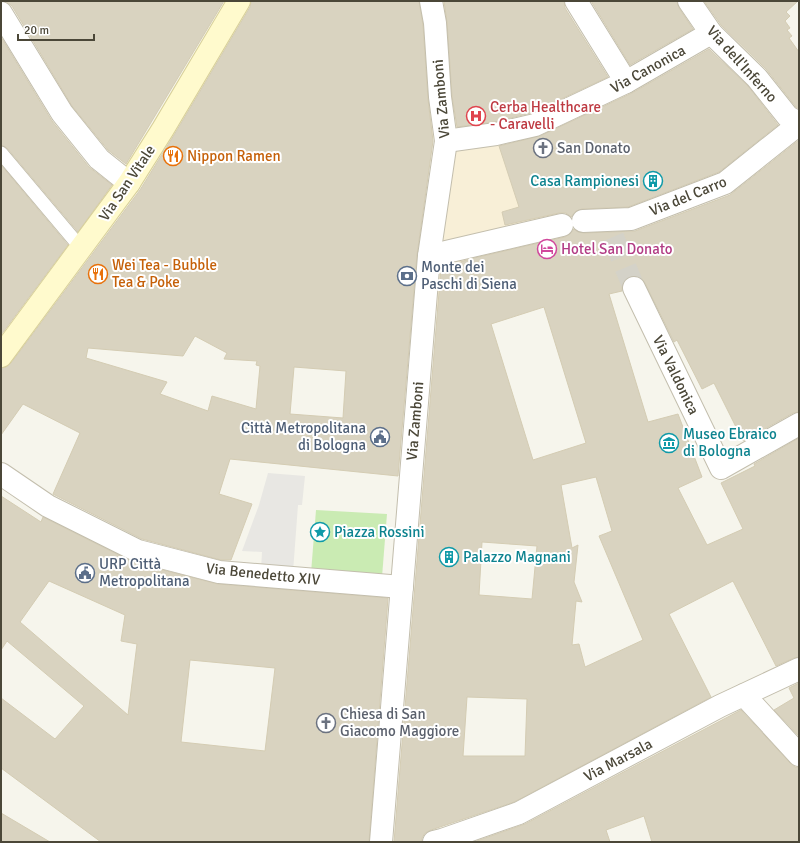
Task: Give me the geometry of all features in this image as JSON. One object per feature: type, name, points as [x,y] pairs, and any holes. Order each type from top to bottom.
[{"type":"street","name":"Via San Vitale","points":[[1,356],[129,183],[239,1]]},
{"type":"street","name":"Via Zamboni","points":[[381,842],[429,256],[446,142],[440,97],[435,23],[431,1]]},
{"type":"street","points":[[576,1],[626,82]]},
{"type":"street","name":"Via dell'Inferno","points":[[690,1],[711,33],[758,78],[788,117],[799,124]]},
{"type":"street","points":[[1,13],[62,113],[99,159],[129,183]]},
{"type":"street","name":"Via Canonica","points":[[446,142],[496,134],[535,125],[626,82],[711,33]]},
{"type":"street","name":"Via del Carro","points":[[583,221],[612,229],[631,219],[725,183],[799,124]]},
{"type":"street","points":[[429,256],[562,225]]},
{"type":"street","name":"Via Valdonica","points":[[634,288],[721,468],[799,424]]},
{"type":"street","name":"Via Benedetto XIV","points":[[1,474],[48,506],[138,551],[219,572],[402,587]]},
{"type":"street","name":"Via Marsala","points":[[434,842],[519,813],[720,706],[799,669]]},
{"type":"street","points":[[744,695],[799,755]]},
{"type":"lane","points":[[1,153],[81,248]]},
{"type":"shaded area","points":[[304,1],[469,1],[489,75],[493,125],[511,183],[556,211],[576,270],[433,312],[436,139],[422,136]]},
{"type":"shaded area","points":[[268,473],[305,476],[302,505],[298,505],[293,572],[261,570],[262,552],[242,551],[259,505]]},
{"type":"green space","points":[[316,510],[387,514],[382,577],[311,573]]},
{"type":"building","points":[[3,1],[224,1],[126,164],[108,150],[72,106],[12,6]]},
{"type":"building","points":[[251,1],[419,1],[423,25],[428,99],[433,141],[417,255],[398,476],[230,459],[219,494],[252,504],[231,560],[221,560],[142,539],[53,494],[80,433],[23,404],[1,435],[1,368],[6,367],[11,363],[140,190],[250,7]],"holes":[[[195,336],[227,353],[224,359],[257,361],[256,365],[260,366],[256,409],[212,396],[208,411],[160,394],[167,382],[86,358],[88,348],[183,356]],[[294,367],[346,371],[343,418],[290,414]]]},
{"type":"building","points":[[444,1],[564,1],[565,8],[608,77],[531,113],[494,122],[457,127],[452,96],[447,22]]},
{"type":"building","points":[[591,1],[677,1],[679,8],[693,29],[630,65]]},
{"type":"building","points":[[704,1],[798,1],[786,12],[790,16],[785,21],[790,28],[787,30],[792,36],[789,38],[799,52],[799,109],[766,69],[721,25]]},
{"type":"building","points":[[1,37],[52,121],[89,167],[112,185],[78,232],[7,148],[1,145]]},
{"type":"building","points":[[709,49],[748,86],[778,125],[719,172],[628,207],[582,209],[576,211],[571,217],[566,213],[559,213],[505,225],[502,212],[519,207],[499,146],[540,136],[632,93]]},
{"type":"building","points":[[799,140],[799,412],[793,413],[743,441],[714,383],[702,389],[677,340],[674,342],[645,283],[641,278],[635,276],[628,277],[623,281],[622,291],[609,294],[648,422],[678,414],[702,477],[678,488],[707,545],[743,529],[721,483],[755,466],[754,464],[799,438],[799,657],[776,666],[733,581],[669,614],[711,697],[514,802],[431,830],[425,833],[422,838],[422,842],[394,842],[441,268],[470,259],[565,237],[574,229],[578,232],[584,233],[635,231],[730,195]],"holes":[[[544,307],[586,443],[533,460],[491,324]],[[596,477],[612,531],[599,536],[643,640],[585,667],[579,644],[572,645],[576,601],[582,602],[574,582],[578,545],[572,548],[561,485]],[[482,542],[537,546],[532,599],[479,595]],[[467,697],[527,699],[525,756],[463,756]]]},
{"type":"building","points":[[1,165],[68,245],[1,335]]},
{"type":"building","points":[[1,496],[41,522],[43,517],[135,563],[218,584],[388,598],[369,842],[101,842],[1,768],[1,698],[55,739],[84,706],[7,641],[1,650]],"holes":[[[49,581],[125,615],[121,641],[137,644],[128,715],[20,622]],[[190,660],[275,668],[265,751],[181,742]]]},
{"type":"building","points":[[799,683],[799,736],[774,710],[794,698],[789,688]]},
{"type":"building","points":[[741,710],[790,763],[795,767],[799,767],[799,842],[652,842],[644,816],[606,830],[610,842],[474,842],[525,824]]},
{"type":"building","points":[[1,813],[50,842],[1,842]]},
{"type":"tunnel","points":[[613,237],[634,288]]},
{"type":"place","name":"Cerba Healthcare - Caravelli","points":[[476,116]]},
{"type":"place","name":"San Donato","points":[[543,148]]},
{"type":"place","name":"Nippon Ramen","points":[[173,156]]},
{"type":"place","name":"Casa Rampionesi","points":[[653,181]]},
{"type":"place","name":"Hotel San Donato","points":[[547,249]]},
{"type":"place","name":"Wei Tea - Bubble Tea & Poke","points":[[98,274]]},
{"type":"place","name":"Monte dei Paschi di Siena","points":[[407,276]]},
{"type":"place","name":"Città Metropolitana di Bologna","points":[[380,437]]},
{"type":"place","name":"Museo Ebraico di Bologna","points":[[669,443]]},
{"type":"place","name":"Piazza Rossini","points":[[320,532]]},
{"type":"place","name":"Palazzo Magnani","points":[[449,557]]},
{"type":"place","name":"URP Città Metropolitana","points":[[85,573]]},
{"type":"place","name":"Chiesa di San Giacomo Maggiore","points":[[326,723]]}]
